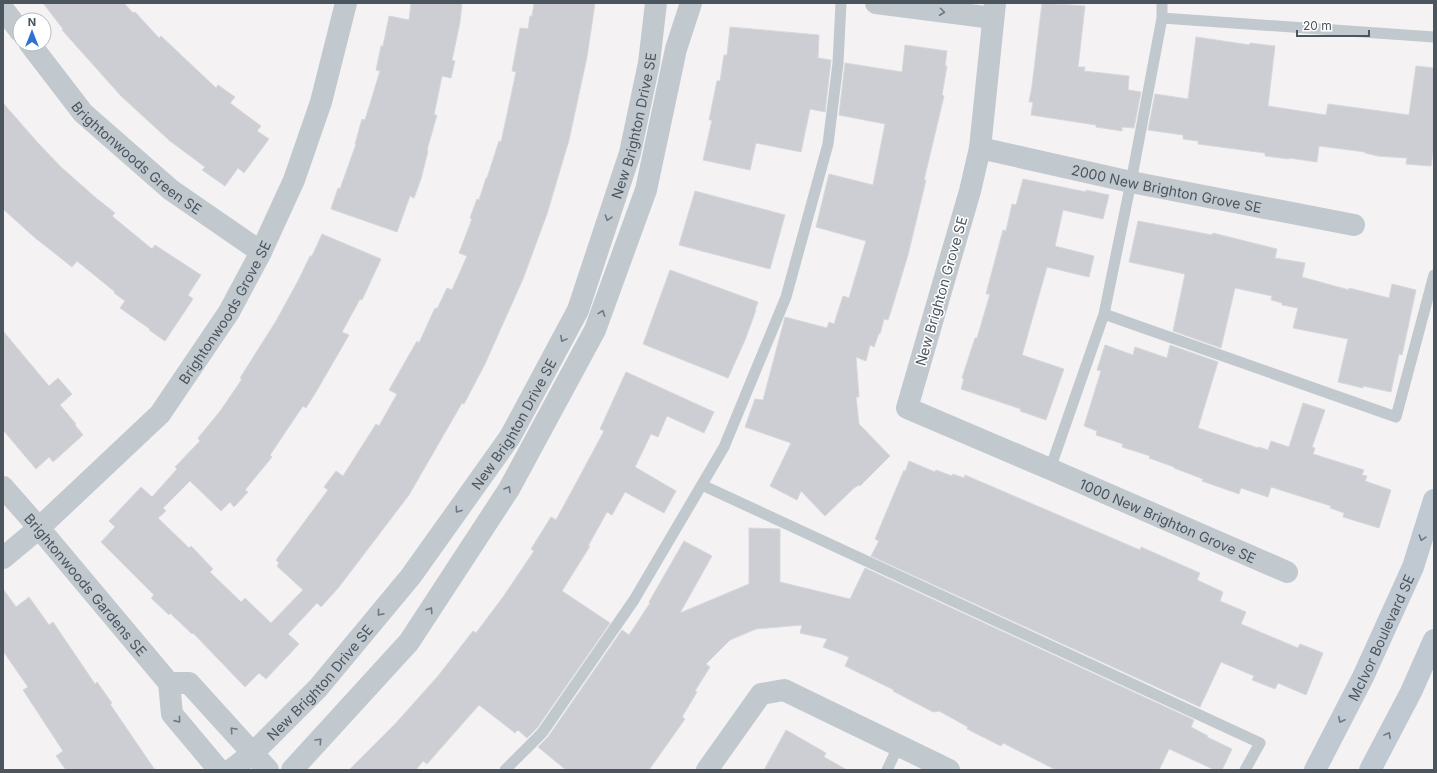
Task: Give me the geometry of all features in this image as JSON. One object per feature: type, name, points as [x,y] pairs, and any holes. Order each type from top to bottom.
[{"type":"main road","name":"McIvor Boulevard SE","points":[[1315,770],[1363,676],[1413,567],[1434,500]]},
{"type":"main road","points":[[1370,770],[1411,692],[1434,640]]},
{"type":"street","name":"Brightonwoods Grove SE","points":[[3,558],[39,528],[160,414],[229,312],[262,252],[294,180],[321,102],[346,3]]},
{"type":"street","name":"New Brighton Drive SE","points":[[231,770],[253,752],[318,688],[411,576],[510,437],[581,302],[630,153],[649,63],[656,3]]},
{"type":"street","name":"New Brighton Drive SE","points":[[292,770],[409,642],[508,489],[595,330],[646,190],[676,49],[691,3]]},
{"type":"street","name":"New Brighton Grove SE","points":[[876,3],[994,11],[980,148],[970,191],[907,408],[1050,469]]},
{"type":"street","points":[[3,9],[12,21]]},
{"type":"street","name":"Brightonwoods Green SE","points":[[36,52],[83,114],[171,190],[262,252]]},
{"type":"street","name":"2000 New Brighton Grove SE","points":[[980,148],[1131,182],[1354,225]]},
{"type":"street","name":"1000 New Brighton Grove SE","points":[[1050,469],[1286,572]]},
{"type":"street","name":"Brightonwoods Gardens SE","points":[[3,487],[169,683]]},
{"type":"street","points":[[219,770],[172,714],[169,683],[189,683],[268,770]]},
{"type":"street","points":[[707,770],[761,694],[784,690],[949,770]]},
{"type":"lane","points":[[505,770],[542,733],[634,600],[724,447],[786,296],[828,144],[838,63],[841,3]]},
{"type":"lane","points":[[1050,469],[1104,314],[1162,18],[1162,3]]},
{"type":"lane","points":[[1162,18],[1434,37]]},
{"type":"lane","points":[[1104,314],[1396,417],[1434,275]]},
{"type":"lane","points":[[702,485],[1260,743],[1245,770]]},
{"type":"lane","points":[[886,770],[899,745]]},
{"type":"building","points":[[43,3],[124,3],[133,13],[135,12],[159,38],[161,36],[216,88],[218,85],[235,97],[230,103],[261,126],[257,131],[269,139],[244,173],[238,168],[225,186],[202,170],[205,167],[170,141],[121,96],[62,30],[63,29],[52,15],[52,12],[50,12]]},
{"type":"building","points":[[411,3],[462,3],[460,22],[452,60],[455,61],[451,78],[442,76],[434,115],[437,115],[427,150],[421,179],[414,198],[410,196],[397,232],[331,209],[338,188],[340,189],[356,144],[362,119],[365,120],[380,71],[376,70],[389,16],[409,20]]},
{"type":"building","points":[[534,3],[595,3],[587,57],[569,140],[547,214],[523,279],[485,364],[464,404],[462,403],[409,495],[339,587],[321,607],[317,603],[288,634],[299,644],[266,679],[259,673],[245,687],[193,633],[192,634],[170,613],[169,615],[151,598],[154,595],[101,542],[115,527],[109,521],[141,487],[152,497],[177,469],[175,467],[200,441],[198,438],[221,410],[242,379],[240,378],[276,321],[310,256],[312,256],[322,234],[381,259],[362,300],[360,299],[342,332],[349,335],[306,408],[303,406],[270,455],[272,457],[245,490],[248,492],[234,507],[230,502],[221,511],[190,481],[163,508],[166,511],[158,518],[189,548],[191,546],[213,569],[210,572],[241,602],[245,598],[271,623],[303,590],[277,566],[279,563],[276,560],[328,490],[324,487],[336,471],[343,476],[376,424],[379,426],[397,394],[389,390],[417,341],[419,343],[435,308],[437,309],[447,288],[452,290],[467,256],[459,253],[472,219],[470,218],[477,199],[479,200],[499,141],[501,142],[516,72],[512,71],[520,28],[528,29]]},
{"type":"building","points":[[1042,3],[1085,6],[1078,67],[1085,67],[1084,71],[1129,76],[1128,90],[1141,92],[1134,128],[1122,127],[1122,131],[1096,127],[1096,125],[1031,115],[1033,102],[1029,102]]},
{"type":"building","points":[[730,27],[819,35],[818,58],[831,60],[825,112],[810,109],[801,152],[756,143],[750,170],[703,160],[712,120],[709,120],[717,81],[720,81],[724,55],[727,55]]},
{"type":"building","points":[[1196,37],[1250,45],[1250,43],[1275,46],[1268,106],[1326,115],[1328,104],[1409,115],[1416,66],[1434,68],[1434,145],[1431,166],[1406,164],[1407,158],[1378,156],[1365,152],[1319,146],[1317,162],[1265,156],[1265,153],[1198,144],[1198,141],[1183,139],[1183,135],[1148,130],[1155,94],[1188,99]]},
{"type":"building","points":[[905,45],[947,51],[945,66],[947,66],[942,95],[944,96],[924,180],[926,180],[908,255],[891,311],[888,320],[884,319],[880,334],[879,333],[874,347],[870,345],[866,361],[856,357],[859,397],[856,397],[859,424],[890,456],[860,486],[859,485],[854,488],[825,516],[801,491],[797,500],[770,486],[791,443],[745,427],[755,399],[763,400],[785,317],[827,328],[829,322],[834,324],[843,296],[849,298],[866,241],[816,227],[829,174],[873,185],[885,124],[839,115],[845,63],[902,72]]},
{"type":"building","points":[[3,103],[61,167],[115,213],[112,216],[152,249],[155,245],[201,275],[188,295],[193,299],[165,341],[120,308],[125,301],[77,261],[72,267],[34,237],[3,209]]},
{"type":"building","points":[[1023,179],[1086,192],[1086,190],[1109,195],[1103,219],[1063,210],[1055,246],[1094,256],[1089,277],[1047,267],[1022,355],[1064,369],[1046,420],[1020,411],[1021,409],[961,389],[964,379],[962,378],[975,338],[977,338],[990,294],[986,294],[1003,230],[1006,231],[1012,204],[1016,205]]},
{"type":"building","points":[[695,191],[785,215],[770,269],[679,245]]},
{"type":"building","points":[[1138,221],[1212,235],[1213,233],[1277,249],[1275,258],[1305,263],[1302,277],[1349,290],[1349,288],[1389,298],[1392,284],[1416,290],[1402,355],[1399,354],[1391,392],[1363,386],[1363,388],[1338,382],[1348,339],[1293,328],[1298,308],[1282,305],[1282,303],[1271,300],[1272,296],[1235,288],[1221,348],[1173,331],[1185,274],[1129,262]]},
{"type":"building","points":[[670,270],[758,302],[745,340],[728,378],[643,344]]},
{"type":"building","points":[[3,331],[49,386],[58,378],[72,394],[60,405],[83,435],[53,462],[49,457],[36,469],[3,430]]},
{"type":"building","points":[[1105,345],[1133,355],[1135,347],[1167,358],[1170,345],[1218,362],[1198,428],[1258,448],[1268,450],[1271,441],[1289,447],[1303,403],[1325,410],[1312,447],[1315,448],[1313,454],[1364,470],[1362,475],[1367,476],[1365,481],[1391,490],[1379,528],[1343,517],[1344,513],[1330,508],[1331,506],[1271,487],[1268,497],[1241,488],[1239,494],[1202,481],[1203,479],[1149,458],[1150,456],[1122,447],[1123,444],[1096,435],[1097,431],[1084,426],[1101,371],[1097,370]]},
{"type":"building","points":[[626,372],[714,412],[704,433],[667,416],[658,437],[651,434],[635,467],[676,491],[664,513],[625,492],[612,515],[607,512],[588,546],[590,546],[562,591],[610,623],[537,728],[527,738],[518,730],[515,733],[479,705],[427,764],[423,761],[416,770],[349,770],[395,724],[438,676],[473,631],[476,633],[503,597],[534,551],[531,549],[551,517],[556,520],[604,431],[600,429]]},
{"type":"building","points":[[909,461],[935,472],[936,470],[952,476],[953,474],[964,478],[965,475],[1140,550],[1141,547],[1200,573],[1197,580],[1223,592],[1220,601],[1246,612],[1241,624],[1298,648],[1300,644],[1323,653],[1306,695],[1278,683],[1275,689],[1252,680],[1254,676],[1221,662],[1200,707],[871,556],[879,541],[875,539]]},
{"type":"building","points":[[749,528],[780,529],[780,582],[850,599],[865,568],[1194,720],[1191,727],[1208,736],[1207,737],[1232,749],[1222,770],[1215,770],[1169,749],[1159,770],[1056,770],[1003,743],[1001,746],[967,729],[968,727],[939,711],[933,712],[893,691],[894,690],[845,666],[849,657],[823,647],[827,639],[800,633],[802,625],[756,629],[730,640],[706,664],[710,667],[695,691],[697,692],[682,717],[685,719],[649,770],[566,770],[538,747],[548,737],[622,630],[629,635],[650,603],[649,602],[684,541],[712,556],[680,613],[749,584]]},
{"type":"building","points":[[3,589],[16,607],[29,597],[49,625],[53,622],[95,684],[97,682],[112,703],[110,704],[155,770],[66,770],[56,756],[63,751],[23,690],[28,687],[3,651]]},
{"type":"building","points":[[786,730],[826,753],[824,757],[847,770],[764,770]]}]
